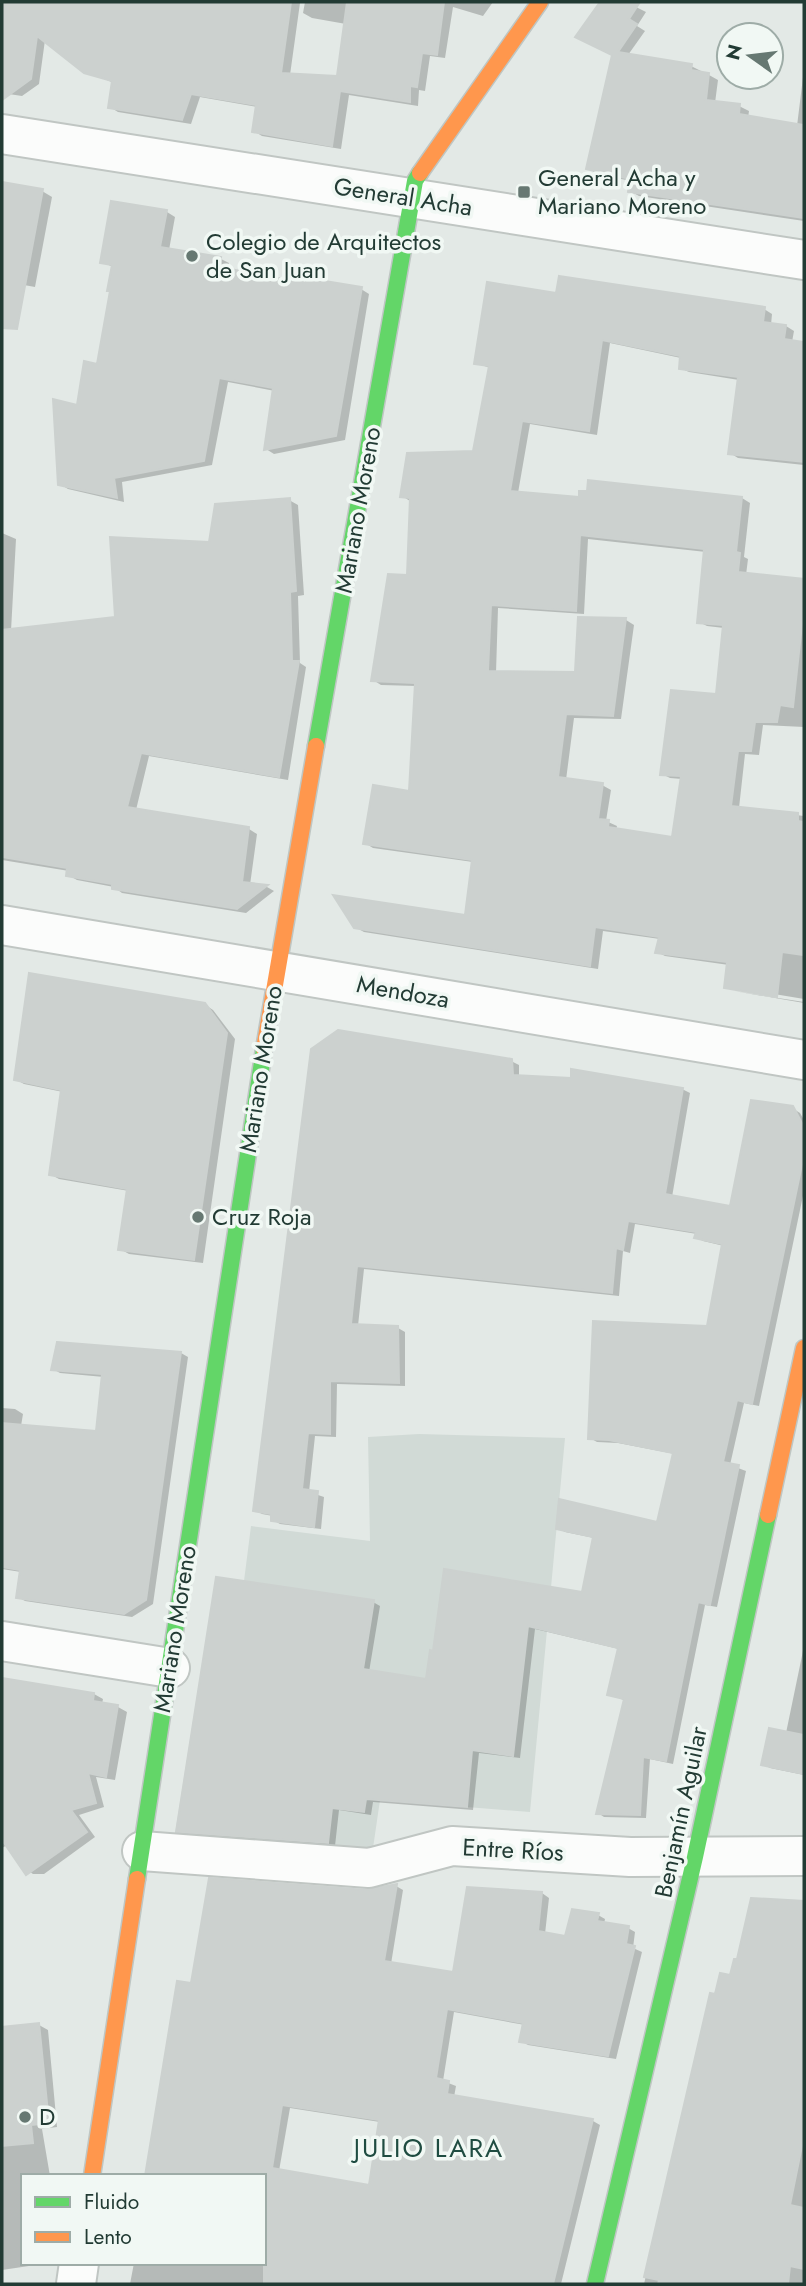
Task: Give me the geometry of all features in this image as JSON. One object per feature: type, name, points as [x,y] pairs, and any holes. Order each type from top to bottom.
[{"type":"street","name":"Mariano Moreno","points":[[92,2174],[276,971],[415,181],[540,2]]},
{"type":"street","name":"General Acha","points":[[2,134],[804,260]]},
{"type":"street","name":"Mendoza","points":[[2,925],[804,1059]]},
{"type":"street","name":"Benjamín Aguilar","points":[[595,2284],[695,1857],[804,1348]]},
{"type":"street","points":[[2,1642],[170,1668]]},
{"type":"street","name":"Entre Ríos","points":[[142,1851],[369,1868],[453,1846],[630,1857],[804,1856]]},
{"type":"street","points":[[76,2284],[79,2265]]},
{"type":"shaded area","points":[[419,1434],[565,1438],[530,1812],[380,1800],[372,1855],[175,1834],[216,1577],[244,1581],[251,1526],[370,1541],[368,1437]]},
{"type":"building","points":[[2,2],[291,2],[281,73],[337,76],[347,2],[444,2],[437,55],[422,53],[417,87],[410,86],[410,102],[340,91],[332,146],[252,132],[256,105],[191,94],[182,120],[108,108],[112,81],[84,73],[37,36],[31,79],[2,100]]},
{"type":"building","points":[[600,2],[640,2],[629,19],[637,24],[618,52],[692,64],[691,70],[709,73],[706,100],[740,104],[739,114],[804,125],[804,218],[628,192],[630,179],[586,169],[612,55],[575,37]]},
{"type":"building","points":[[2,182],[43,189],[17,329],[2,328]]},
{"type":"building","points":[[111,201],[167,210],[160,247],[221,257],[219,267],[306,283],[306,278],[362,287],[336,436],[264,450],[273,388],[219,378],[204,461],[114,478],[117,498],[58,485],[53,399],[77,405],[84,361],[97,364],[110,291],[107,291],[112,265],[100,263]]},
{"type":"building","points":[[559,276],[765,307],[763,322],[786,325],[784,339],[804,342],[804,462],[728,454],[738,377],[679,369],[680,356],[602,340],[589,431],[522,421],[510,491],[579,497],[579,491],[587,491],[588,480],[742,497],[736,552],[740,553],[738,572],[804,579],[804,606],[793,707],[780,705],[777,722],[755,722],[751,751],[738,751],[731,806],[798,813],[798,821],[804,822],[804,955],[782,952],[777,997],[724,988],[727,962],[655,953],[659,937],[595,927],[590,966],[354,928],[333,895],[465,915],[472,860],[363,844],[373,785],[409,791],[415,683],[371,681],[388,574],[407,575],[410,498],[400,497],[407,453],[473,451],[489,366],[474,364],[487,282],[556,293]],"holes":[[[580,535],[704,549],[697,623],[723,625],[716,694],[671,690],[660,775],[681,776],[672,837],[608,827],[609,820],[598,819],[603,783],[558,777],[566,714],[613,716],[626,618],[578,617],[575,672],[488,671],[491,605],[576,611]]]},
{"type":"building","points":[[290,498],[296,591],[290,592],[292,661],[299,661],[279,777],[141,753],[127,807],[249,827],[242,882],[268,885],[237,909],[112,889],[112,884],[66,876],[67,868],[2,857],[2,630],[115,617],[110,537],[209,542],[215,504]]},
{"type":"building","points":[[29,973],[205,1003],[227,1033],[194,1260],[118,1250],[127,1189],[49,1175],[61,1090],[14,1080]]},
{"type":"building","points":[[338,1030],[512,1059],[513,1075],[571,1078],[571,1069],[683,1088],[665,1194],[730,1206],[751,1100],[793,1106],[804,1127],[804,1155],[752,1404],[737,1400],[723,1462],[739,1465],[710,1605],[698,1602],[666,1761],[643,1757],[640,1815],[596,1814],[624,1699],[607,1695],[618,1648],[528,1626],[513,1756],[472,1750],[467,1807],[366,1799],[364,1812],[332,1808],[328,1843],[176,1832],[216,1577],[374,1600],[363,1669],[426,1679],[430,1650],[433,1651],[444,1569],[582,1592],[593,1537],[556,1529],[559,1499],[657,1522],[673,1453],[609,1440],[588,1439],[593,1321],[707,1326],[722,1244],[694,1238],[696,1232],[628,1221],[623,1250],[616,1248],[612,1293],[357,1266],[351,1324],[398,1326],[399,1383],[330,1381],[330,1434],[308,1433],[302,1489],[318,1491],[314,1527],[271,1521],[271,1514],[253,1511],[311,1049]]},
{"type":"building","points":[[57,1342],[181,1352],[146,1600],[124,1614],[16,1598],[20,1570],[2,1567],[2,1423],[96,1431],[102,1374],[51,1370]]},
{"type":"building","points":[[2,1678],[94,1693],[93,1701],[118,1705],[106,1777],[88,1773],[96,1803],[71,1810],[87,1832],[26,1875],[2,1840]]},
{"type":"building","points":[[769,1728],[804,1735],[804,1774],[761,1765]]},
{"type":"building","points":[[209,1878],[367,1890],[397,1884],[384,1961],[453,1972],[467,1887],[542,1892],[538,1931],[565,1936],[572,1909],[599,1913],[597,1921],[629,1926],[626,1944],[635,1946],[608,2056],[519,2042],[523,2023],[447,2009],[436,2078],[449,2081],[447,2094],[593,2119],[553,2284],[264,2284],[266,2174],[145,2174],[177,1981],[191,1983]],"holes":[[[282,2105],[379,2120],[369,2185],[272,2168]]]},
{"type":"building","points":[[751,1898],[804,1901],[804,2136],[790,2205],[804,2208],[804,2269],[790,2266],[788,2284],[658,2284],[659,2280],[644,2277],[710,1993],[715,1994],[720,1973],[730,1975],[734,1959],[737,1959]]},
{"type":"building","points":[[39,2023],[49,2123],[31,2125],[33,2143],[2,2146],[2,2027]]},
{"type":"traffic: fast","points":[[316,746],[415,181],[420,173]]},
{"type":"traffic: fast","points":[[137,1879],[264,1049]]},
{"type":"traffic: fast","points":[[595,2284],[695,1857],[768,1515]]},
{"type":"traffic: slow","points":[[420,173],[540,2]]},
{"type":"traffic: slow","points":[[264,1049],[316,746]]},
{"type":"traffic: slow","points":[[768,1515],[804,1348]]},
{"type":"traffic: slow","points":[[92,2174],[137,1879]]},
{"type":"place","name":"General Acha y Mariano Moreno","points":[[524,192]]},
{"type":"place","name":"Colegio de Arquitectos de San Juan","points":[[192,256]]},
{"type":"place","name":"Cruz Roja","points":[[198,1217]]},
{"type":"place","name":"D","points":[[25,2117]]},
{"type":"district","name":"JULIO LARA","points":[[429,2148]]}]
